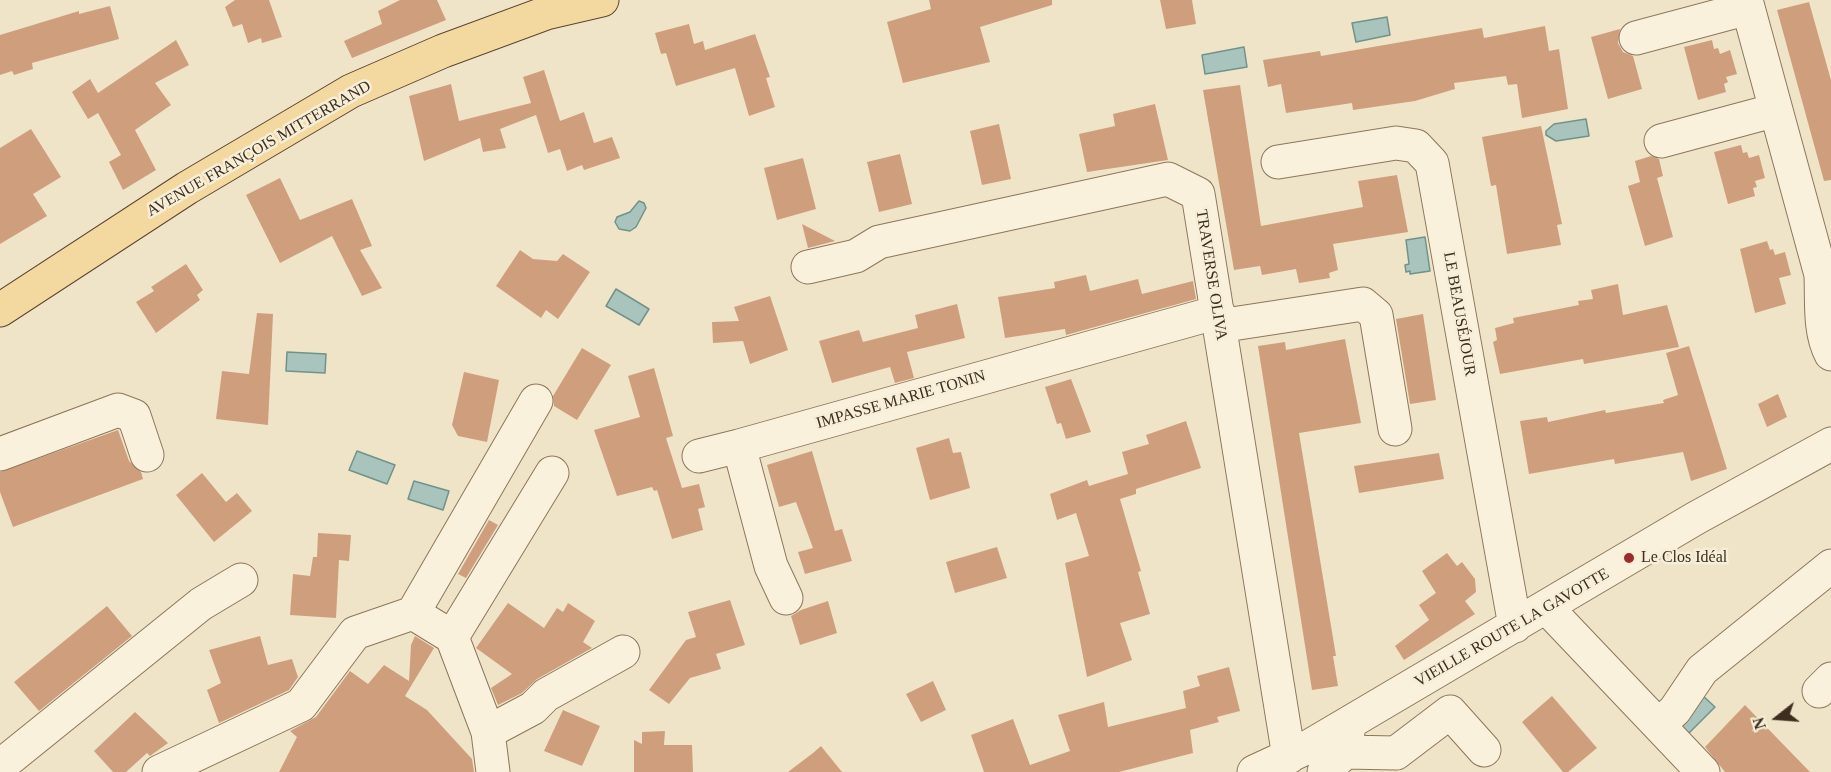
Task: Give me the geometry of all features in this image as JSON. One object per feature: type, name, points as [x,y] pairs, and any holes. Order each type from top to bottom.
[{"type":"main road","name":"AVENUE FRANÇOIS MITTERRAND","points":[[0,310],[188,188],[351,91],[443,51],[546,13],[602,0]]},
{"type":"street","points":[[1636,38],[1748,4],[1821,275],[1822,312],[1827,347],[1831,354]]},
{"type":"street","points":[[1661,141],[1776,110]]},
{"type":"street","name":"LE BEAUSÉJOUR","points":[[1278,162],[1396,143],[1416,146],[1432,163],[1515,626]]},
{"type":"street","name":"TRAVERSE OLIVA","points":[[808,267],[856,256],[879,242],[1168,179],[1198,194],[1288,757]]},
{"type":"street","name":"IMPASSE MARIE TONIN","points":[[699,456],[1218,319],[1363,304],[1376,315],[1395,429]]},
{"type":"street","points":[[159,772],[301,705],[355,633],[413,613],[536,401]]},
{"type":"street","points":[[0,454],[118,410],[134,416],[147,455]]},
{"type":"street","name":"VIEILLE ROUTE LA GAVOTTE","points":[[1254,772],[1288,757],[1340,749],[1515,626],[1696,518],[1831,444]]},
{"type":"street","points":[[739,446],[771,566],[786,598]]},
{"type":"street","points":[[453,637],[552,473]]},
{"type":"street","points":[[1659,726],[1675,710],[1702,669],[1831,566]]},
{"type":"street","points":[[8,766],[201,604],[241,580]]},
{"type":"street","points":[[1548,608],[1703,772]]},
{"type":"street","points":[[413,613],[453,637],[488,732],[494,772]]},
{"type":"street","points":[[488,732],[533,708],[546,695],[622,652]]},
{"type":"street","points":[[1340,749],[1396,753],[1450,712],[1484,750]]},
{"type":"street","points":[[8,766],[93,716]]},
{"type":"water","points":[[1387,17],[1390,35],[1356,42],[1352,23]]},
{"type":"water","points":[[1244,47],[1247,67],[1205,74],[1202,55]]},
{"type":"water","points":[[1586,119],[1589,136],[1556,141],[1546,135],[1546,131],[1554,124]]},
{"type":"water","points":[[639,201],[644,203],[646,208],[636,227],[630,231],[619,229],[615,222],[617,217],[630,212]]},
{"type":"water","points":[[1425,237],[1430,271],[1410,274],[1410,271],[1406,272],[1405,265],[1409,264],[1406,240]]},
{"type":"water","points":[[616,289],[649,309],[639,325],[606,306]]},
{"type":"water","points":[[287,352],[326,354],[325,373],[286,371]]},
{"type":"water","points":[[357,451],[395,465],[387,484],[349,470]]},
{"type":"water","points":[[414,481],[449,491],[443,510],[408,499]]},
{"type":"water","points":[[1701,694],[1715,707],[1688,734],[1675,720]]},
{"type":"building","points":[[235,0],[269,0],[282,37],[262,43],[261,38],[248,43],[242,24],[233,27],[225,7]]},
{"type":"building","points":[[400,0],[437,0],[446,20],[352,58],[344,41],[382,24],[378,11]]},
{"type":"building","points":[[929,0],[1052,0],[1052,5],[980,27],[990,62],[903,83],[887,22],[931,9]]},
{"type":"building","points":[[1160,0],[1192,0],[1196,24],[1166,29]]},
{"type":"building","points":[[1809,2],[1831,80],[1831,180],[1824,181],[1777,10]]},
{"type":"building","points":[[110,6],[119,39],[32,63],[33,69],[14,75],[12,71],[0,75],[0,35],[79,11],[79,14]]},
{"type":"building","points":[[689,24],[694,44],[703,41],[705,50],[755,34],[770,77],[766,78],[775,107],[749,116],[735,68],[676,86],[666,53],[661,54],[655,33]]},
{"type":"building","points":[[1545,26],[1549,51],[1559,49],[1568,109],[1522,118],[1517,84],[1508,85],[1506,76],[1454,83],[1455,89],[1415,101],[1353,110],[1352,103],[1286,113],[1281,84],[1268,87],[1263,60],[1320,51],[1321,56],[1482,28],[1484,38]]},
{"type":"building","points":[[1620,29],[1618,43],[1623,52],[1633,56],[1642,89],[1608,99],[1591,37]]},
{"type":"building","points":[[176,40],[189,65],[155,83],[171,105],[135,130],[156,170],[123,190],[109,162],[121,155],[98,113],[88,119],[72,92],[90,79],[98,93]]},
{"type":"building","points":[[1712,40],[1714,49],[1718,48],[1720,54],[1730,50],[1737,74],[1726,77],[1728,82],[1724,84],[1726,92],[1698,100],[1684,47]]},
{"type":"building","points":[[544,70],[560,121],[584,112],[594,143],[612,137],[620,158],[584,170],[582,165],[567,171],[560,149],[548,153],[536,115],[500,129],[506,148],[483,152],[480,138],[424,161],[409,96],[451,84],[459,121],[531,103],[523,77]]},
{"type":"building","points":[[1240,85],[1261,226],[1363,207],[1358,181],[1397,175],[1408,232],[1333,244],[1338,270],[1329,273],[1330,278],[1299,283],[1296,269],[1262,275],[1260,266],[1234,270],[1203,90]]},
{"type":"building","points":[[1155,104],[1168,160],[1087,172],[1079,134],[1115,126],[1113,114]]},
{"type":"building","points":[[999,124],[1011,179],[982,185],[970,131]]},
{"type":"building","points":[[1541,126],[1562,224],[1557,225],[1561,245],[1507,254],[1496,185],[1491,186],[1482,137]]},
{"type":"building","points":[[31,129],[61,177],[33,194],[47,216],[0,244],[0,148]]},
{"type":"building","points":[[1741,145],[1743,153],[1747,152],[1749,158],[1759,155],[1765,178],[1755,181],[1757,187],[1753,188],[1755,196],[1728,204],[1714,152]]},
{"type":"building","points":[[900,154],[912,204],[879,212],[867,162]]},
{"type":"building","points":[[1651,156],[1659,159],[1663,176],[1657,178],[1673,237],[1645,246],[1628,186],[1640,182],[1635,161]]},
{"type":"building","points":[[803,158],[816,209],[777,220],[764,168]]},
{"type":"building","points":[[280,178],[300,220],[352,199],[372,246],[360,250],[382,288],[362,296],[332,236],[280,263],[246,195]]},
{"type":"building","points":[[802,224],[835,241],[808,248]]},
{"type":"building","points":[[1767,241],[1770,250],[1773,249],[1775,255],[1785,252],[1791,275],[1779,278],[1786,304],[1755,313],[1740,249]]},
{"type":"building","points":[[520,250],[533,259],[557,261],[563,254],[590,272],[558,319],[546,310],[541,318],[496,286]]},
{"type":"building","points":[[186,264],[203,290],[197,295],[200,300],[156,333],[136,302],[154,291],[151,287]]},
{"type":"building","points":[[1086,275],[1090,291],[1138,279],[1142,294],[1193,281],[1196,299],[1066,335],[1065,329],[1005,338],[998,297],[1055,288],[1054,282]]},
{"type":"building","points":[[1618,284],[1623,315],[1667,305],[1679,347],[1584,364],[1583,359],[1500,374],[1493,342],[1497,340],[1495,328],[1514,323],[1513,318],[1579,305],[1578,301],[1593,299],[1591,290]]},
{"type":"building","points":[[770,296],[788,350],[750,364],[743,341],[713,343],[712,322],[739,321],[734,307]]},
{"type":"building","points":[[957,304],[965,338],[907,352],[914,378],[895,383],[890,367],[832,383],[819,341],[859,330],[863,342],[918,328],[915,315]]},
{"type":"building","points":[[257,313],[273,314],[268,425],[216,419],[222,371],[249,374]]},
{"type":"building","points":[[1423,314],[1436,400],[1410,404],[1396,319]]},
{"type":"building","points":[[1345,339],[1361,423],[1299,433],[1336,656],[1333,656],[1338,686],[1312,690],[1258,346],[1285,342],[1286,350]]},
{"type":"building","points":[[1689,346],[1727,469],[1691,481],[1683,452],[1615,464],[1614,459],[1529,474],[1520,421],[1547,417],[1548,422],[1605,410],[1606,413],[1664,403],[1663,400],[1678,395],[1666,353]]},
{"type":"building","points":[[582,348],[611,365],[577,420],[554,406],[553,396]]},
{"type":"building","points":[[654,368],[673,436],[666,438],[682,488],[699,484],[705,507],[698,509],[703,530],[672,539],[657,490],[654,491],[652,487],[617,496],[594,430],[640,417],[628,376]]},
{"type":"building","points":[[464,372],[499,380],[487,442],[458,436],[452,425]]},
{"type":"building","points":[[1071,379],[1091,432],[1066,439],[1061,423],[1057,424],[1045,387]]},
{"type":"building","points":[[1778,394],[1787,417],[1767,427],[1758,404]]},
{"type":"building","points":[[1186,421],[1201,468],[1136,489],[1136,494],[1120,499],[1141,571],[1138,572],[1150,614],[1120,623],[1132,660],[1087,677],[1065,563],[1089,556],[1076,513],[1057,520],[1050,494],[1087,480],[1089,486],[1128,474],[1122,452],[1149,444],[1146,435]]},
{"type":"building","points":[[118,430],[129,461],[141,472],[143,479],[13,527],[0,492],[0,472]]},
{"type":"building","points":[[949,438],[953,453],[961,452],[970,488],[930,500],[916,448]]},
{"type":"building","points":[[812,451],[835,531],[842,529],[852,561],[805,574],[798,552],[813,548],[796,502],[779,507],[767,465]]},
{"type":"building","points":[[1439,453],[1444,479],[1359,493],[1354,466]]},
{"type":"building","points":[[202,473],[226,502],[237,493],[252,511],[214,542],[176,495]]},
{"type":"building","points":[[489,520],[498,525],[466,578],[458,574]]},
{"type":"building","points":[[318,533],[351,535],[349,561],[339,560],[336,618],[290,615],[293,574],[310,576],[313,557],[317,557]]},
{"type":"building","points":[[997,547],[1007,578],[955,593],[946,562]]},
{"type":"building","points":[[1447,553],[1457,566],[1462,562],[1475,579],[1476,592],[1465,601],[1475,614],[1404,660],[1395,646],[1429,620],[1419,605],[1436,593],[1422,571]]},
{"type":"building","points":[[730,600],[745,645],[716,654],[721,669],[690,678],[669,704],[649,690],[686,640],[696,637],[688,612]]},
{"type":"building","points":[[828,601],[837,633],[800,645],[791,616],[801,610]]},
{"type":"building","points":[[508,603],[544,628],[557,608],[563,612],[568,603],[595,621],[583,642],[592,648],[537,679],[522,693],[498,705],[491,688],[512,674],[476,648]]},
{"type":"building","points":[[107,606],[132,636],[39,711],[14,682]]},
{"type":"building","points":[[260,636],[268,665],[292,659],[298,677],[289,690],[219,723],[207,690],[221,683],[209,650]]},
{"type":"building","points":[[415,636],[434,648],[405,696],[427,710],[472,759],[474,772],[279,772],[297,737],[290,731],[316,717],[350,671],[368,684],[384,665],[409,681],[411,645]]},
{"type":"building","points":[[1229,667],[1240,711],[1217,717],[1219,722],[1190,730],[1193,753],[1119,772],[984,772],[971,735],[1013,719],[1030,765],[1070,751],[1058,715],[1104,702],[1108,727],[1186,708],[1183,691],[1200,686],[1197,676]]},
{"type":"building","points":[[933,681],[946,710],[921,722],[906,694]]},
{"type":"building","points":[[1552,696],[1597,748],[1568,772],[1563,772],[1522,722]]},
{"type":"building","points":[[1745,705],[1810,772],[1725,772],[1705,747]]},
{"type":"building","points":[[563,710],[600,726],[582,766],[544,751]]},
{"type":"building","points":[[135,712],[168,743],[150,756],[147,753],[126,772],[113,772],[94,751]]},
{"type":"building","points":[[665,731],[664,745],[692,745],[693,772],[634,772],[634,740],[642,744],[642,732]]},
{"type":"building","points":[[821,746],[842,772],[788,772],[813,753]]},
{"type":"place","name":"Le Clos Idéal","points":[[1629,558]]}]
